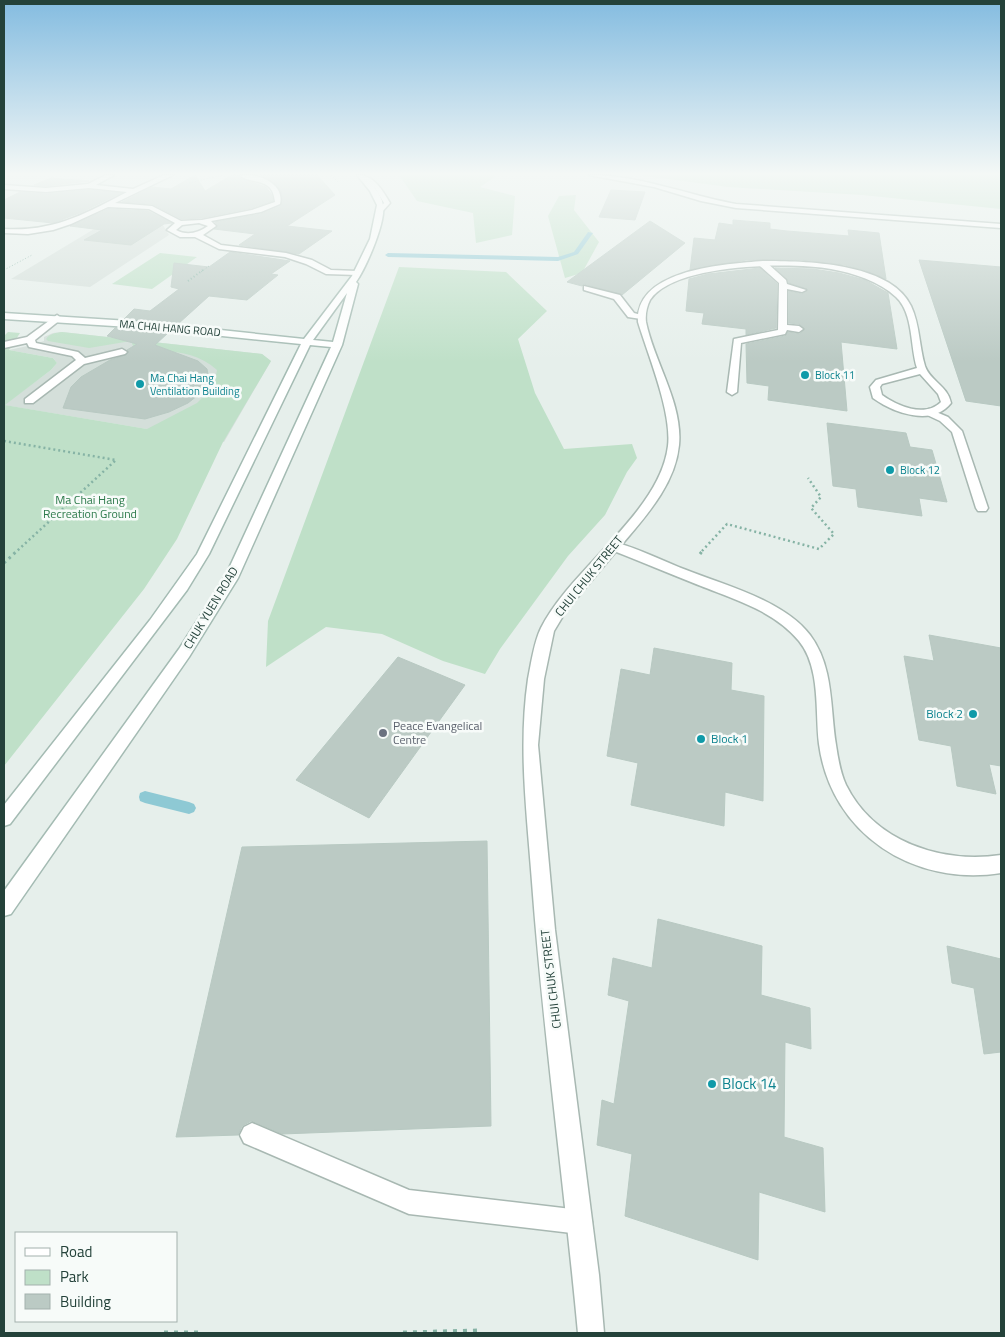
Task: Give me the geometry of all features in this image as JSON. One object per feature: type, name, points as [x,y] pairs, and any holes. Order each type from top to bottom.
[{"type":"main road","points":[[202,237],[219,247],[286,254],[310,262],[329,272],[357,274]]},
{"type":"main road","name":"CHUK YUEN ROAD","points":[[4,907],[210,614],[231,578],[337,345],[357,274],[374,237]]},
{"type":"main road","points":[[732,392],[737,341],[781,333],[782,282],[763,264]]},
{"type":"main road","points":[[587,288],[617,297],[631,315],[641,316],[649,296],[672,281],[704,271],[763,264],[803,264],[831,267],[876,281],[901,298],[907,307],[922,370],[946,399],[944,407],[929,412],[914,412],[893,407],[883,402],[874,390],[876,384],[884,379],[922,370]]},
{"type":"main road","name":"CHUK YUEN ROAD","points":[[4,818],[182,587],[202,554],[307,341],[357,274]]},
{"type":"main road","points":[[782,286],[802,290]]},
{"type":"main road","name":"MA CHAI HANG ROAD","points":[[4,316],[57,318],[337,345]]},
{"type":"main road","name":"CHUI CHUK STREET","points":[[591,1333],[580,1222],[545,930],[530,745],[536,679],[547,630],[561,608],[657,492],[666,474],[674,444],[671,413],[641,316]]},
{"type":"main road","points":[[4,345],[30,339],[57,318]]},
{"type":"main road","points":[[782,327],[799,329]]},
{"type":"main road","points":[[30,339],[32,345],[39,348],[75,354],[81,359],[80,362]]},
{"type":"main road","points":[[29,402],[80,362],[122,352]]},
{"type":"main road","points":[[929,412],[944,419],[957,431],[982,508]]},
{"type":"main road","points":[[614,546],[766,607],[780,614],[803,634],[818,659],[832,770],[839,788],[849,805],[879,835],[921,858],[945,864],[970,866],[1001,864]]},
{"type":"main road","points":[[252,1135],[409,1202],[580,1222]]},
{"type":"path","points":[[4,441],[116,460],[4,564]]},
{"type":"path","points":[[698,556],[727,524],[819,549],[834,534],[811,508],[821,497],[808,478]]},
{"type":"path","points":[[403,1333],[480,1330],[480,1333]]},
{"type":"path","points":[[164,1333],[198,1333]]},
{"type":"shaded area","points":[[80,237],[165,237],[90,287],[11,279]]},
{"type":"shaded area","name":"Ma Chai Hang Ventilation Building","points":[[62,332],[262,354],[271,361],[224,442],[4,405],[51,370],[57,363],[53,358],[9,350],[44,341],[44,337]]},
{"type":"green space","points":[[475,237],[501,237],[476,243]]},
{"type":"green space","points":[[554,237],[595,237],[599,242],[582,273],[565,278]]},
{"type":"green space","points":[[160,253],[197,257],[152,289],[112,284]]},
{"type":"green space","points":[[399,267],[506,272],[547,311],[518,339],[535,393],[564,449],[632,444],[637,458],[627,472],[605,515],[568,556],[500,649],[485,674],[443,661],[382,634],[326,627],[266,667],[268,621]]},
{"type":"green space","name":"Ma Chai Hang Recreation Ground","points":[[8,332],[20,333],[9,350],[53,358],[57,363],[51,370],[5,405],[147,429],[197,403],[214,386],[217,370],[199,358],[179,352],[136,353],[131,341],[89,348],[48,341],[46,339],[53,334],[62,332],[262,354],[271,361],[223,442],[177,539],[144,589],[4,766],[4,336]]},
{"type":"building","points":[[89,237],[143,237],[131,245],[84,240]]},
{"type":"building","points":[[250,237],[323,237],[299,254],[239,245]]},
{"type":"building","points":[[628,237],[676,237],[685,243],[622,295],[584,284],[582,286],[567,282]]},
{"type":"building","points":[[716,237],[880,237],[886,279],[845,265],[801,260],[746,260],[690,270],[694,238],[715,240]]},
{"type":"building","points":[[230,252],[290,261],[271,274],[278,275],[247,300],[209,296],[178,324],[124,319],[134,309],[150,311],[179,289],[171,287],[174,263],[209,267]]},
{"type":"building","points":[[919,260],[1001,267],[1001,406],[966,401]]},
{"type":"building","points":[[760,268],[777,284],[776,328],[746,335],[746,329],[702,324],[704,313],[686,311],[689,279],[708,274]]},
{"type":"building","points":[[775,268],[813,269],[839,273],[865,280],[888,293],[897,349],[841,342],[847,411],[768,400],[769,386],[747,383],[746,344],[785,336],[788,332],[800,334],[805,329],[799,324],[789,323],[789,291],[802,294],[808,289],[789,283]]},
{"type":"building","name":"Ma Chai Hang Ventilation Building","points":[[115,328],[169,332],[155,345],[198,361],[207,369],[209,380],[202,392],[188,403],[169,412],[145,419],[63,408],[71,387],[81,377],[110,360],[126,355],[129,352],[127,350],[137,344],[107,336]]},
{"type":"building","name":"Block 12","points":[[827,423],[906,433],[910,447],[932,450],[947,502],[919,498],[922,516],[858,507],[856,489],[833,486]]},
{"type":"building","name":"Block 2","points":[[929,635],[1001,648],[1001,766],[989,764],[996,794],[957,786],[951,746],[919,740],[904,656],[934,661]]},
{"type":"building","name":"Block 1","points":[[654,648],[732,663],[731,690],[764,696],[763,801],[725,792],[724,826],[631,805],[638,763],[607,756],[621,669],[650,675]]},
{"type":"building","name":"Peace Evangelical Centre","points":[[398,657],[465,685],[369,818],[296,780]]},
{"type":"building","points":[[487,841],[491,1126],[282,1134],[251,1121],[242,1126],[238,1135],[176,1137],[242,847]]},
{"type":"building","name":"Block 14","points":[[658,919],[762,946],[761,995],[810,1008],[811,1049],[785,1042],[784,1137],[823,1148],[825,1212],[759,1192],[758,1260],[625,1216],[632,1154],[597,1145],[602,1100],[614,1104],[629,1001],[608,995],[613,958],[652,968]]},
{"type":"building","points":[[947,946],[1001,959],[1001,1052],[984,1054],[974,988],[952,983]]},
{"type":"waterway","points":[[388,255],[558,259],[576,253],[587,237]]},
{"type":"waterway","points":[[145,797],[189,808]]},
{"type":"place","name":"Block 11","points":[[805,375]]},
{"type":"place","name":"Ma Chai Hang Ventilation Building","points":[[140,384]]},
{"type":"place","name":"Block 12","points":[[890,470]]},
{"type":"place","name":"Block 2","points":[[973,714]]},
{"type":"place","name":"Peace Evangelical Centre","points":[[383,733]]},
{"type":"place","name":"Block 1","points":[[701,739]]},
{"type":"place","name":"Block 14","points":[[712,1084]]}]
